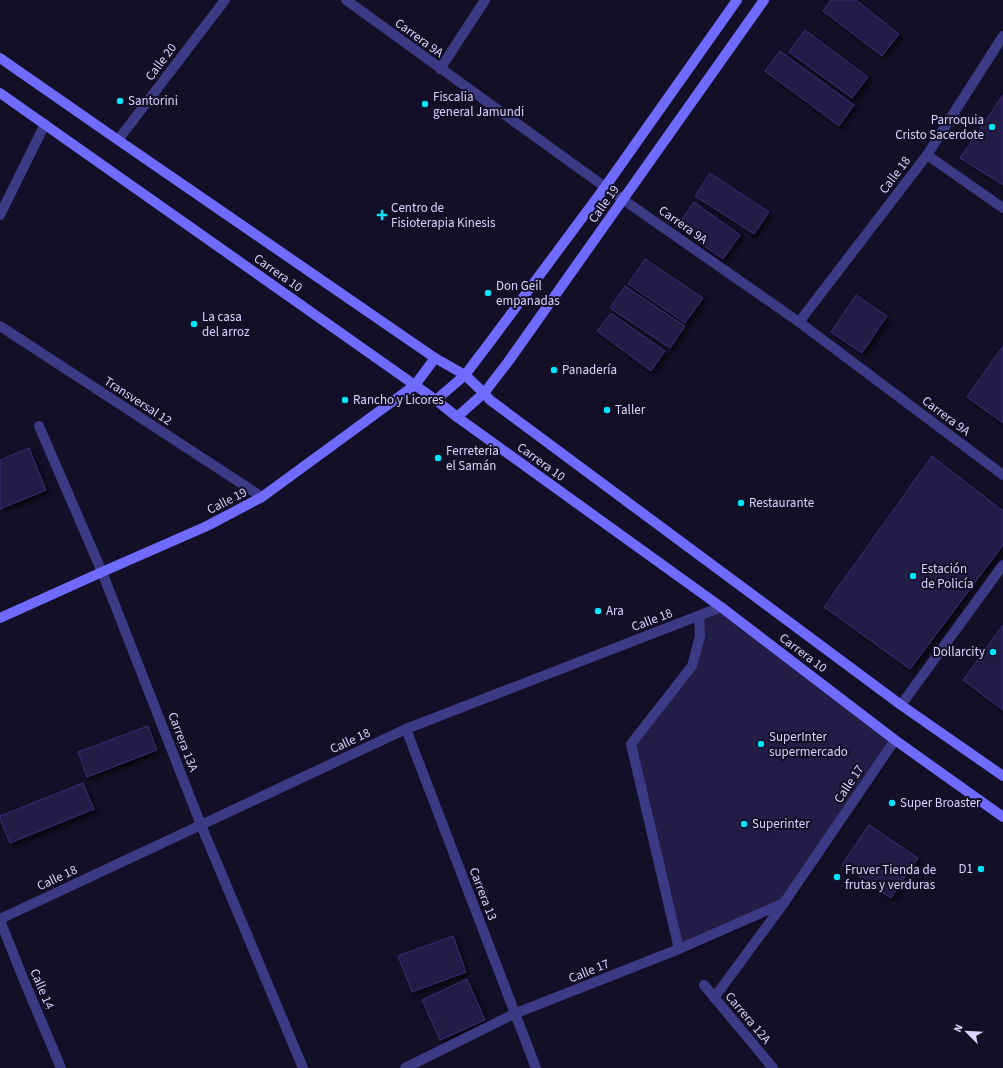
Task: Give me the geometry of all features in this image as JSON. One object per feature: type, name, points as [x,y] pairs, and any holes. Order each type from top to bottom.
[{"type":"main road","name":"Calle 19","points":[[436,400],[465,375],[490,342],[605,186],[737,0]]},
{"type":"main road","name":"Calle 19","points":[[457,417],[484,393],[512,356],[764,0]]},
{"type":"main road","name":"Carrera 10","points":[[0,58],[435,358],[465,375],[490,400],[901,705],[1003,776]]},
{"type":"main road","name":"Carrera 10","points":[[1,94],[436,400],[457,417],[721,608],[895,740],[1003,817]]},
{"type":"main road","name":"Calle 19","points":[[0,618],[207,526],[262,497],[414,385],[435,358]]},
{"type":"street","name":"Calle 20","points":[[118,140],[225,0]]},
{"type":"street","name":"Carrera 9A","points":[[346,0],[623,200],[799,322],[1003,475]]},
{"type":"street","points":[[440,69],[484,0]]},
{"type":"street","name":"Calle 18","points":[[799,322],[927,155],[1003,36]]},
{"type":"street","points":[[0,215],[41,121]]},
{"type":"street","points":[[927,155],[1003,208]]},
{"type":"street","name":"Transversal 12","points":[[0,326],[262,497]]},
{"type":"street","name":"Carrera 13A","points":[[39,426],[102,572],[201,825],[303,1068]]},
{"type":"street","points":[[901,705],[1003,565]]},
{"type":"street","name":"Calle 18","points":[[0,919],[406,729],[721,608]]},
{"type":"street","points":[[679,949],[631,744],[692,666],[700,636],[699,616]]},
{"type":"street","name":"Carrera 13","points":[[406,729],[514,1014],[536,1068]]},
{"type":"street","name":"Calle 17","points":[[714,998],[784,903],[895,740]]},
{"type":"street","name":"Calle 17","points":[[405,1068],[514,1014],[679,949],[784,903]]},
{"type":"street","name":"Calle 14","points":[[0,919],[61,1068]]},
{"type":"street","name":"Carrera 12A","points":[[704,986],[773,1068]]},
{"type":"building","points":[[831,0],[856,0],[899,34],[882,56],[823,11]]},
{"type":"building","points":[[805,30],[868,77],[852,98],[789,52]]},
{"type":"building","points":[[780,51],[854,105],[839,126],[765,71]]},
{"type":"building","name":"Parroquia Cristo Sacerdote","points":[[1003,95],[1003,185],[960,158]]},
{"type":"building","points":[[710,173],[769,212],[754,234],[695,196]]},
{"type":"building","points":[[694,202],[740,235],[723,259],[677,227]]},
{"type":"building","points":[[645,259],[703,298],[685,323],[628,284]]},
{"type":"building","points":[[625,286],[685,326],[670,348],[610,308]]},
{"type":"building","points":[[856,295],[887,316],[862,353],[831,332]]},
{"type":"building","points":[[611,313],[665,351],[651,371],[597,331]]},
{"type":"building","points":[[1003,346],[1003,423],[967,397]]},
{"type":"building","points":[[29,448],[46,490],[0,509],[0,460]]},
{"type":"building","name":"Estación de Policía","points":[[932,456],[1003,511],[1003,545],[910,669],[824,607]]},
{"type":"building","name":"Superinter","points":[[721,607],[895,740],[784,903],[679,949],[631,744],[692,666],[699,616]]},
{"type":"building","name":"Dollarcity","points":[[1003,625],[1003,710],[963,680]]},
{"type":"building","points":[[148,726],[157,750],[87,777],[78,752]]},
{"type":"building","points":[[83,783],[94,809],[10,843],[0,816]]},
{"type":"building","points":[[869,825],[918,858],[891,898],[842,865]]},
{"type":"building","points":[[453,936],[466,972],[412,992],[398,956]]},
{"type":"building","points":[[467,979],[485,1020],[440,1040],[422,1000]]},
{"type":"place","name":"Santorini","points":[[120,101]]},
{"type":"place","name":"Fiscalia general Jamundi","points":[[425,104]]},
{"type":"place","name":"Parroquia Cristo Sacerdote","points":[[992,127]]},
{"type":"place","name":"Centro de Fisioterapia Kinesis","points":[[382,215]]},
{"type":"place","name":"Don Geil empanadas","points":[[488,293]]},
{"type":"place","name":"La casa del arroz","points":[[194,324]]},
{"type":"place","name":"Panadería","points":[[554,370]]},
{"type":"place","name":"Rancho y Licores","points":[[345,400]]},
{"type":"place","name":"Taller","points":[[607,410]]},
{"type":"place","name":"Ferreteria el Samán","points":[[438,458]]},
{"type":"place","name":"Restaurante","points":[[741,503]]},
{"type":"place","name":"Estación de Policía","points":[[913,576]]},
{"type":"place","name":"Ara","points":[[598,611]]},
{"type":"place","name":"Dollarcity","points":[[993,652]]},
{"type":"place","name":"SuperInter supermercado","points":[[761,744]]},
{"type":"place","name":"Super Broaster","points":[[892,803]]},
{"type":"place","name":"Superinter","points":[[744,824]]},
{"type":"place","name":"D1","points":[[981,869]]},
{"type":"place","name":"Fruver Tienda de frutas y verduras","points":[[837,877]]}]
